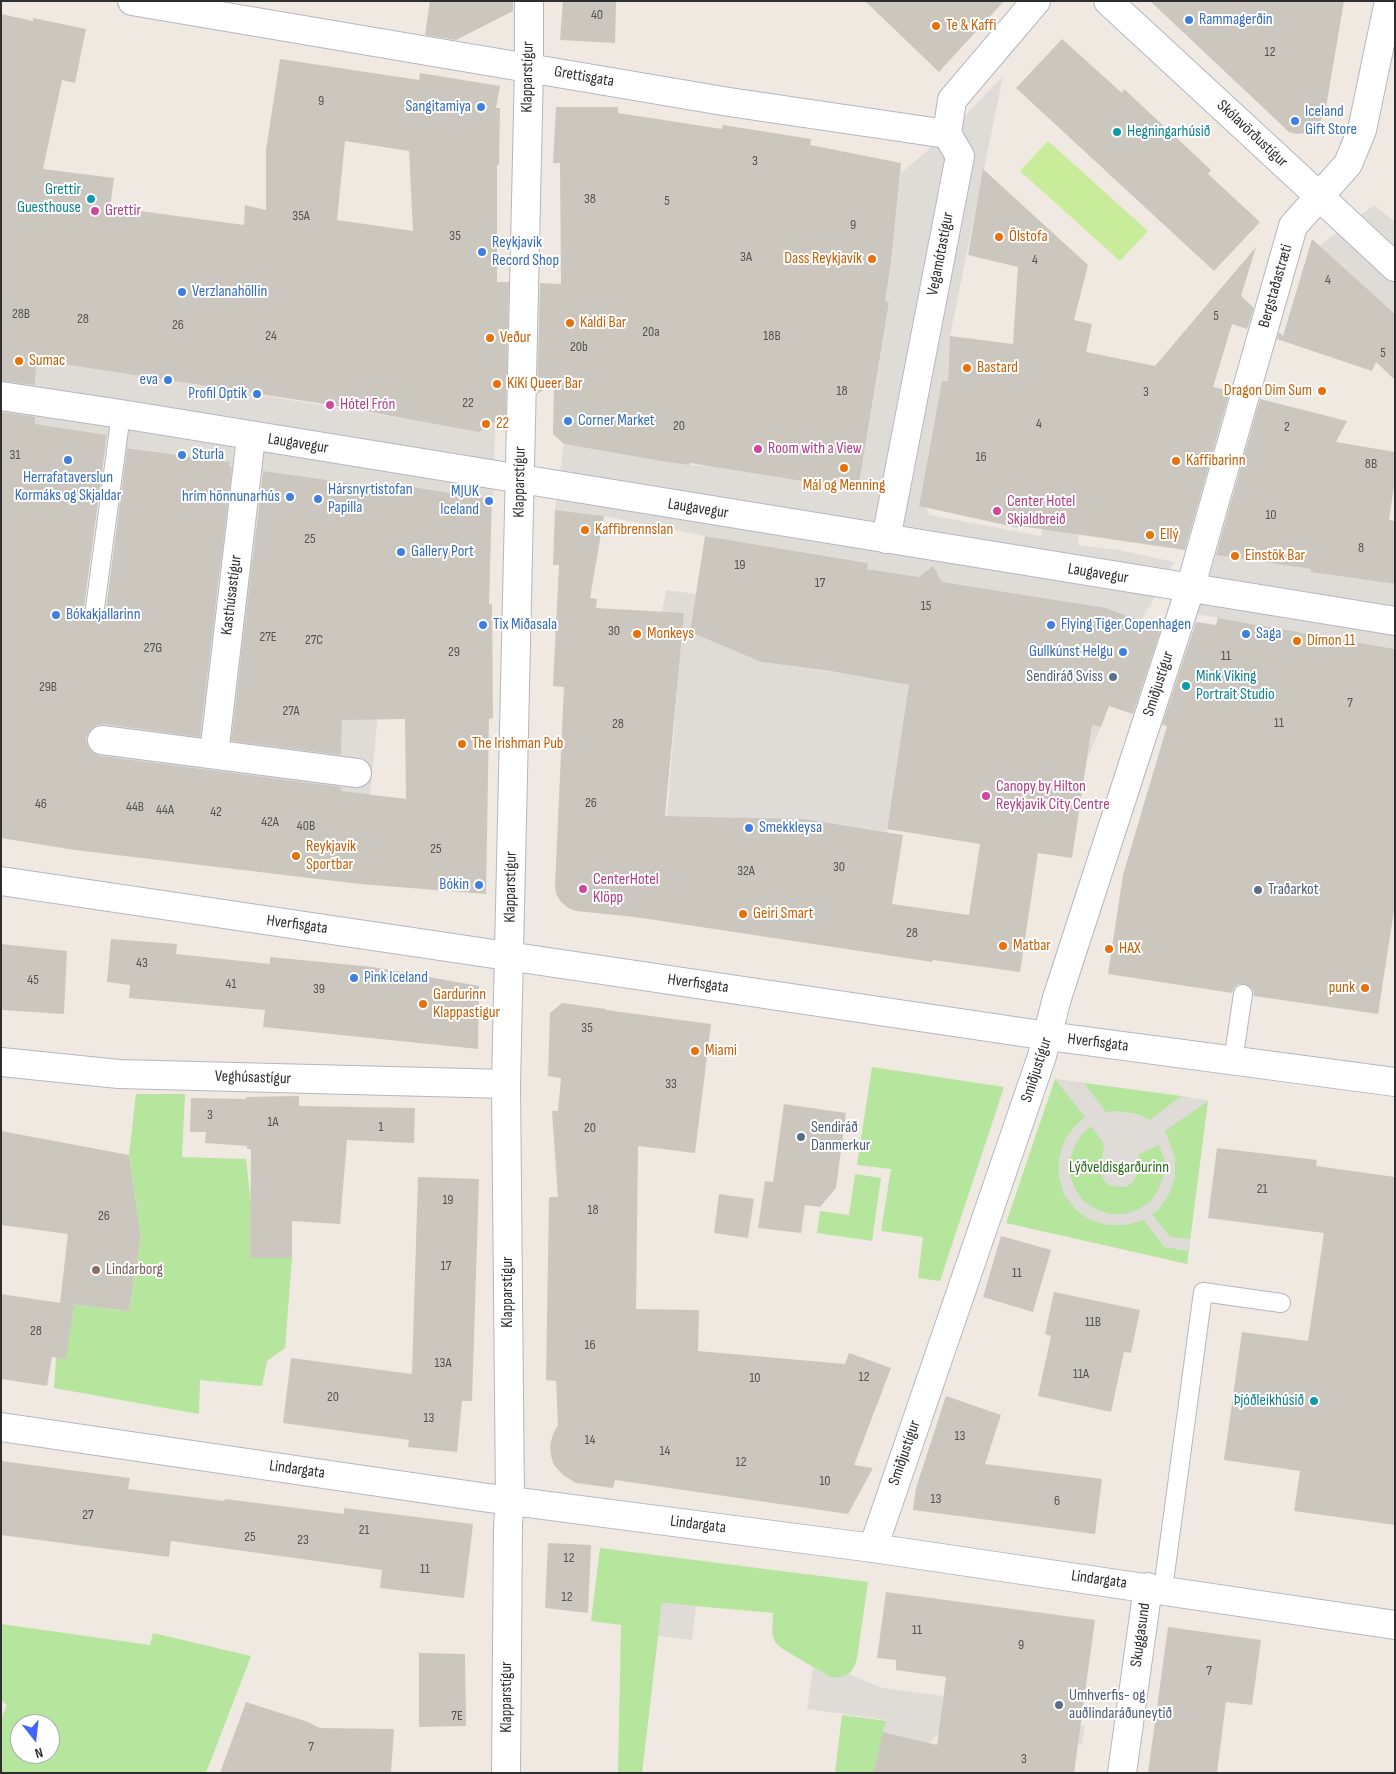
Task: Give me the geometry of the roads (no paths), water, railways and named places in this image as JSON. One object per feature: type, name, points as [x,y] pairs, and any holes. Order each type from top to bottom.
[{"type":"street","name":"Grettisgata","points":[[132,1],[729,102],[947,134]]},
{"type":"street","name":"Klapparstígur","points":[[506,1773],[510,1500],[506,1084],[529,1]]},
{"type":"street","points":[[947,134],[952,100],[1036,1]]},
{"type":"street","name":"Skólavörðustígur","points":[[1108,1],[1395,267]]},
{"type":"street","name":"Bergstaðastræti","points":[[1190,588],[1293,226],[1348,164],[1362,130],[1389,1]]},
{"type":"street","name":"Vegamótastígur","points":[[886,539],[960,156],[947,134]]},
{"type":"street","name":"Laugavegur","points":[[1,396],[1395,622]]},
{"type":"street","name":"Kasthúsastígur","points":[[214,754],[251,437]]},
{"type":"street","name":"Smiðjustígur","points":[[873,1548],[1038,1071],[1059,992],[1190,588]]},
{"type":"street","points":[[102,740],[357,773]]},
{"type":"street","name":"Hverfisgata","points":[[1,881],[1048,1036],[1395,1081]]},
{"type":"street","name":"Veghúsastígur","points":[[1,1062],[119,1074],[506,1084]]},
{"type":"street","name":"Lindargata","points":[[1,1427],[510,1500],[873,1548],[1155,1588],[1395,1625]]},
{"type":"street","name":"Skuggasund","points":[[1122,1773],[1155,1588]]},
{"type":"lane","points":[[95,608],[121,414]]},
{"type":"lane","points":[[1233,1060],[1243,994]]},
{"type":"lane","points":[[1155,1588],[1203,1292],[1281,1303]]},
{"type":"place","name":"Rammagerðin","points":[[1189,20]]},
{"type":"place","name":"Te & Kaffi","points":[[936,26]]},
{"type":"place","name":"Sangitamiya","points":[[481,107]]},
{"type":"place","name":"Iceland Gift Store","points":[[1295,121]]},
{"type":"place","name":"Hegningarhúsið","points":[[1117,132]]},
{"type":"place","name":"Grettir Guesthouse","points":[[91,199]]},
{"type":"place","name":"Grettir","points":[[95,211]]},
{"type":"place","name":"Ölstofa","points":[[999,237]]},
{"type":"place","name":"Reykjavik Record Shop","points":[[482,252]]},
{"type":"place","name":"Dass Reykjavík","points":[[872,259]]},
{"type":"place","name":"Verzlanahöllin","points":[[182,292]]},
{"type":"place","name":"Kaldi Bar","points":[[570,323]]},
{"type":"place","name":"Veður","points":[[490,338]]},
{"type":"place","name":"Sumac","points":[[19,361]]},
{"type":"place","name":"Bastard","points":[[967,368]]},
{"type":"place","name":"eva","points":[[168,380]]},
{"type":"place","name":"KíKí Queer Bar","points":[[497,384]]},
{"type":"place","name":"Dragon Dim Sum","points":[[1322,391]]},
{"type":"place","name":"Profil Optik","points":[[257,394]]},
{"type":"place","name":"Hótel Frón","points":[[330,405]]},
{"type":"place","name":"Corner Market","points":[[568,421]]},
{"type":"place","name":"22","points":[[486,424]]},
{"type":"place","name":"Room with a View","points":[[758,449]]},
{"type":"place","name":"Sturla","points":[[182,455]]},
{"type":"place","name":"Herrafataverslun Kormáks og Skjaldar","points":[[68,460]]},
{"type":"place","name":"Kaffibarinn","points":[[1176,461]]},
{"type":"place","name":"Mál og Menning","points":[[844,468]]},
{"type":"place","name":"hrím hönnunarhús","points":[[290,497]]},
{"type":"place","name":"Hársnyrtistofan Papilla","points":[[318,499]]},
{"type":"place","name":"MJUK Iceland","points":[[489,501]]},
{"type":"place","name":"Center Hotel Skjaldbreið","points":[[997,511]]},
{"type":"place","name":"Kaffibrennslan","points":[[585,530]]},
{"type":"place","name":"Ellý","points":[[1150,535]]},
{"type":"place","name":"Gallery Port","points":[[401,552]]},
{"type":"place","name":"Einstök Bar","points":[[1235,556]]},
{"type":"place","name":"Bókakjallarinn","points":[[56,615]]},
{"type":"place","name":"Tix Miðasala","points":[[483,625]]},
{"type":"place","name":"Flying Tiger Copenhagen","points":[[1051,625]]},
{"type":"place","name":"Monkeys","points":[[637,634]]},
{"type":"place","name":"Saga","points":[[1246,634]]},
{"type":"place","name":"Dímon 11","points":[[1297,641]]},
{"type":"place","name":"Gullkúnst Helgu","points":[[1123,652]]},
{"type":"place","name":"Sendiráð Sviss","points":[[1113,677]]},
{"type":"place","name":"Mink Viking Portrait Studio","points":[[1186,686]]},
{"type":"place","name":"The Irishman Pub","points":[[462,744]]},
{"type":"place","name":"Canopy by Hilton Reykjavik City Centre","points":[[986,796]]},
{"type":"place","name":"Smekkleysa","points":[[749,828]]},
{"type":"place","name":"Reykjavík Sportbar","points":[[296,856]]},
{"type":"place","name":"Bókin","points":[[479,885]]},
{"type":"place","name":"CenterHotel Klöpp","points":[[583,889]]},
{"type":"place","name":"Traðarkot","points":[[1258,890]]},
{"type":"place","name":"Geiri Smart","points":[[743,914]]},
{"type":"place","name":"Matbar","points":[[1003,946]]},
{"type":"place","name":"HAX","points":[[1109,949]]},
{"type":"place","name":"Pink Iceland","points":[[354,978]]},
{"type":"place","name":"punk","points":[[1365,988]]},
{"type":"place","name":"Gardurinn Klappastigur","points":[[423,1004]]},
{"type":"place","name":"Miami","points":[[695,1051]]},
{"type":"place","name":"Sendiráð Danmerkur","points":[[801,1137]]},
{"type":"place","name":"Lindarborg","points":[[96,1270]]},
{"type":"place","name":"Þjóðleikhúsið","points":[[1314,1401]]},
{"type":"place","name":"Umhverfis- og auðlindaráðuneytið","points":[[1059,1705]]},
{"type":"park label","name":"Lýðveldisgarðurinn","points":[[1119,1168]]}]
